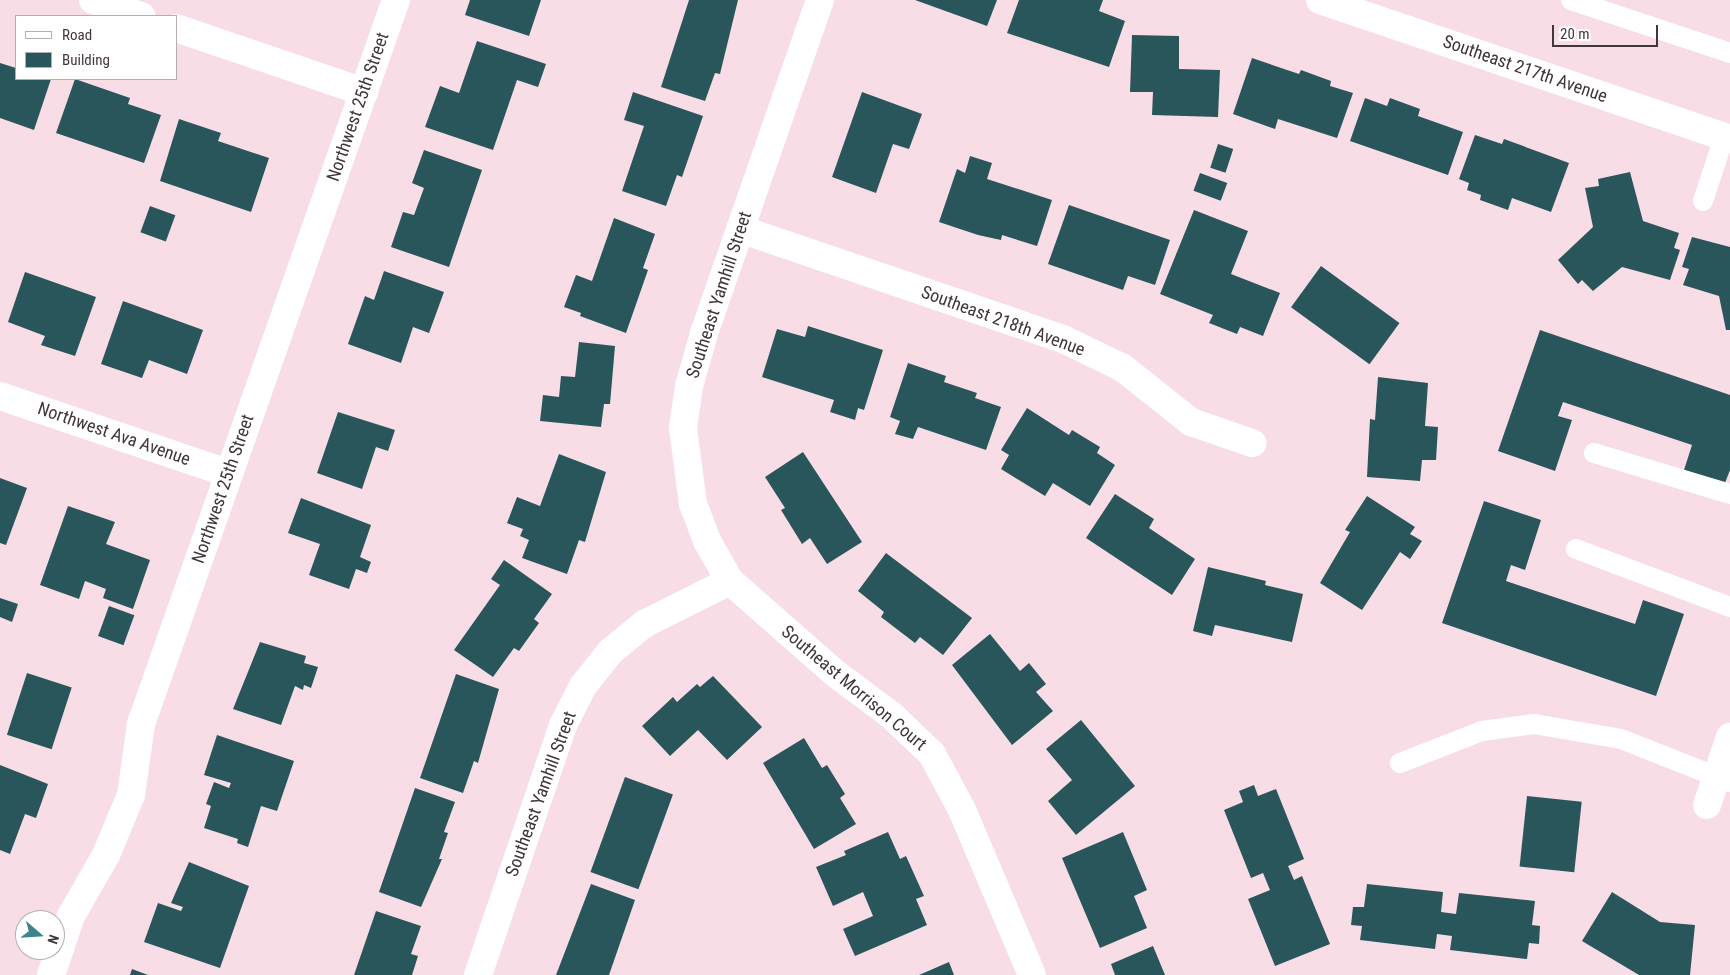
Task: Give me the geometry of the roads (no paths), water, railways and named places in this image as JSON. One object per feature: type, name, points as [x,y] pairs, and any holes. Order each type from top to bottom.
[{"type":"street","points":[[93,0],[138,15]]},
{"type":"street","name":"Northwest 25th Street","points":[[51,975],[71,916],[106,855],[131,795],[141,724],[396,0]]},
{"type":"street","name":"Southeast Yamhill Street","points":[[478,975],[563,725],[583,686],[610,652],[644,624],[730,581],[707,541],[693,504],[683,428],[689,386],[704,334],[820,0]]},
{"type":"street","name":"Southeast 217th Avenue","points":[[1320,0],[1727,138]]},
{"type":"street","points":[[178,29],[364,92]]},
{"type":"street","name":"Southeast 218th Avenue","points":[[740,228],[1063,339],[1123,368],[1191,422],[1252,443]]},
{"type":"street","name":"Northwest Ava Avenue","points":[[0,396],[228,473]]},
{"type":"street","name":"Southeast Morrison Court","points":[[730,581],[836,674],[892,715],[932,754],[962,810],[1032,975]]},
{"type":"street","points":[[1707,805],[1723,780],[1730,737]]},
{"type":"lane","points":[[1572,0],[1730,54]]},
{"type":"lane","points":[[1703,201],[1727,138]]},
{"type":"lane","points":[[1594,453],[1730,494]]},
{"type":"lane","points":[[1576,549],[1730,607]]},
{"type":"lane","points":[[1400,764],[1482,730],[1534,724],[1620,739],[1723,780]]}]
